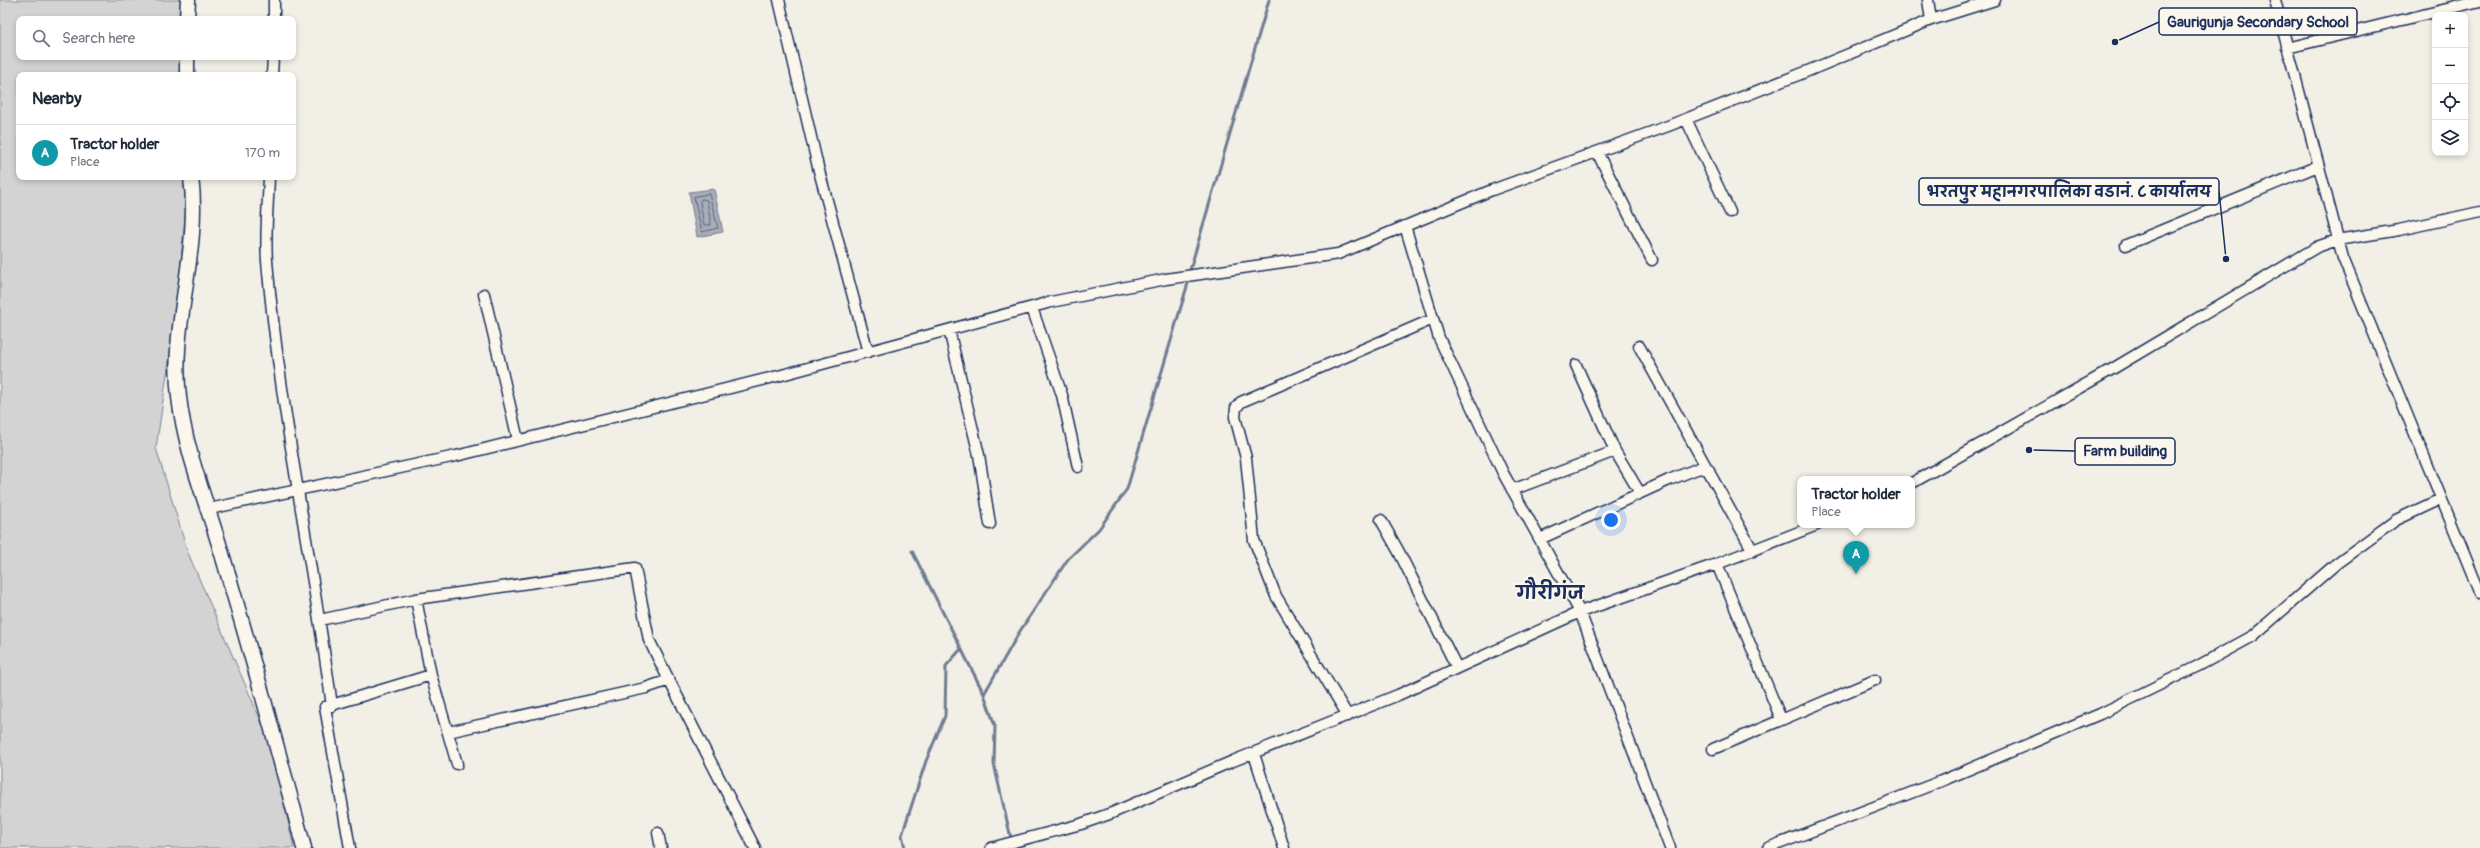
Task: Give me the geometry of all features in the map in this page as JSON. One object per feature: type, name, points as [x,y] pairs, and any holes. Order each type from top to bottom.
[{"type":"main road","points":[[187,16],[188,0]]},
{"type":"main road","points":[[187,60],[188,72]]},
{"type":"main road","points":[[190,180],[194,202],[191,254],[177,356],[179,398],[191,453],[209,509],[280,755],[304,848]]},
{"type":"street","points":[[274,0],[274,16]]},
{"type":"street","points":[[779,0],[818,167],[868,352]]},
{"type":"street","points":[[1928,0],[1931,20]]},
{"type":"street","points":[[209,509],[298,491],[518,440],[868,352],[1032,308],[1166,279],[1338,254],[1492,190],[1686,119],[1931,20],[1995,0]]},
{"type":"street","points":[[2275,0],[2337,240],[2356,294],[2480,593]]},
{"type":"street","points":[[2287,48],[2480,1]]},
{"type":"street","points":[[272,72],[273,60]]},
{"type":"street","points":[[1686,119],[1730,212]]},
{"type":"street","points":[[1597,152],[1652,260]]},
{"type":"street","points":[[2126,245],[2318,166]]},
{"type":"street","points":[[269,180],[267,260],[287,427],[320,620],[332,706]]},
{"type":"street","points":[[1915,481],[2119,365],[2317,247],[2337,240],[2399,230],[2480,212]]},
{"type":"street","points":[[1405,226],[1439,338],[1512,490],[1580,612],[1670,848]]},
{"type":"street","points":[[484,294],[518,440]]},
{"type":"street","points":[[1032,308],[1062,396],[1078,467]]},
{"type":"street","points":[[1348,716],[1276,596],[1258,554],[1254,540],[1246,458],[1234,417],[1235,412],[1241,402],[1433,319]]},
{"type":"street","points":[[948,330],[979,455],[990,524]]},
{"type":"street","points":[[1639,346],[1710,470],[1753,551]]},
{"type":"street","points":[[1576,366],[1615,451],[1640,493]]},
{"type":"street","points":[[1512,490],[1615,451]]},
{"type":"street","points":[[1540,539],[1640,493],[1699,468],[1710,470]]},
{"type":"street","points":[[1768,848],[1932,784],[2100,714],[2198,666],[2253,636],[2337,563],[2396,520],[2440,498]]},
{"type":"street","points":[[1381,520],[1399,552],[1457,668]]},
{"type":"street","points":[[991,848],[1081,824],[1232,761],[1254,754],[1348,716],[1580,612],[1753,551],[1810,528]]},
{"type":"street","points":[[1717,564],[1781,719]]},
{"type":"street","points":[[320,620],[416,599],[634,568],[649,640],[668,680],[755,848]]},
{"type":"street","points":[[416,599],[432,675],[457,764]]},
{"type":"street","points":[[350,848],[325,707],[432,675]]},
{"type":"street","points":[[448,732],[646,688],[668,680]]},
{"type":"street","points":[[1712,749],[1875,680]]},
{"type":"street","points":[[1254,754],[1284,848]]},
{"type":"street","points":[[658,833],[661,848]]},
{"type":"shaded area","points":[[0,0],[184,0],[184,16],[16,16],[16,60],[183,60],[183,72],[16,72],[16,180],[183,180],[186,205],[177,307],[156,448],[188,553],[271,744],[294,848],[0,848]]},
{"type":"water","points":[[714,189],[723,232],[697,237],[689,192]]},
{"type":"waterway","points":[[1190,270],[1269,0]]},
{"type":"waterway","points":[[984,694],[1020,631],[1068,559],[1099,529],[1127,489],[1188,283]]},
{"type":"waterway","points":[[912,551],[984,694],[995,726],[994,764],[1012,843],[1010,848]]},
{"type":"waterway","points":[[905,848],[902,835],[926,761],[945,716],[946,666],[961,649]]},
{"type":"place","name":"Gaurigunja Secondary School","points":[[2115,42]]},
{"type":"place","name":"भरतपुर महानगरपालिका वडानं. ८ कार्यालय","points":[[2226,259]]},
{"type":"place","name":"Farm building","points":[[2029,450]]},
{"type":"place","name":"Tractor holder","points":[[1856,574]]},
{"type":"district","name":"गौरीगंज","points":[[1550,593]]}]
